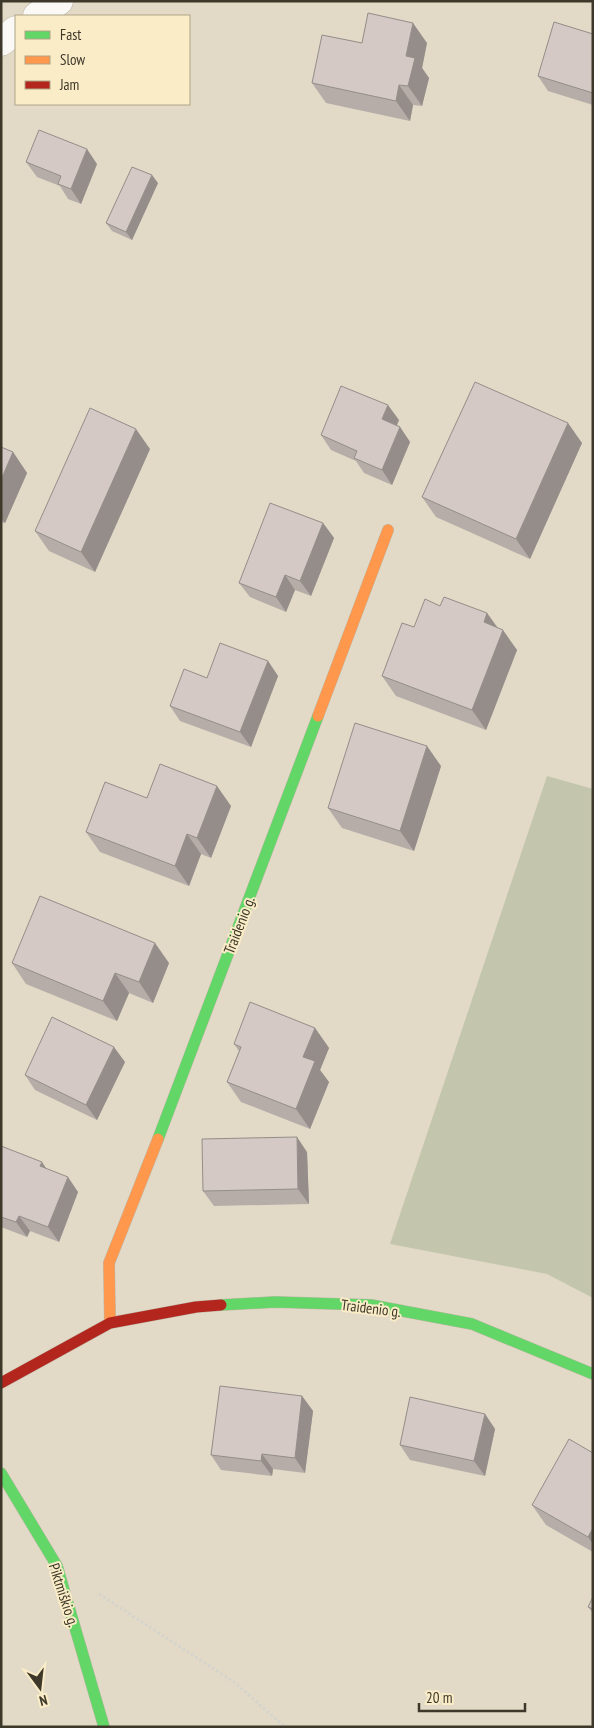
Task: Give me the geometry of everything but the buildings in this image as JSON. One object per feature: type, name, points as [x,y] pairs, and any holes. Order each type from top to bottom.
[{"type":"street","points":[[38,15],[59,1]]},
{"type":"street","points":[[1,42],[15,31]]},
{"type":"street","name":"Traidenio g.","points":[[110,1323],[109,1263],[156,1144],[388,530]]},
{"type":"street","name":"Traidenio g.","points":[[1,1383],[110,1323],[206,1306],[275,1302],[371,1305],[472,1324],[593,1374]]},
{"type":"street","name":"Piktmiškio g.","points":[[1,1473],[57,1566],[104,1727]]},
{"type":"path","points":[[57,1566],[234,1682],[285,1727]]},
{"type":"green space","points":[[547,776],[593,789],[593,1298],[547,1274],[390,1244]]},
{"type":"traffic: fast","points":[[158,1139],[318,716]]},
{"type":"traffic: fast","points":[[221,1305],[275,1302],[371,1305],[472,1324],[593,1374]]},
{"type":"traffic: fast","points":[[1,1473],[57,1566],[104,1727]]},
{"type":"traffic: slow","points":[[318,716],[388,530]]},
{"type":"traffic: slow","points":[[110,1323],[109,1263],[158,1139]]},
{"type":"traffic: jam","points":[[1,1383],[110,1323],[196,1307],[221,1305]]}]
